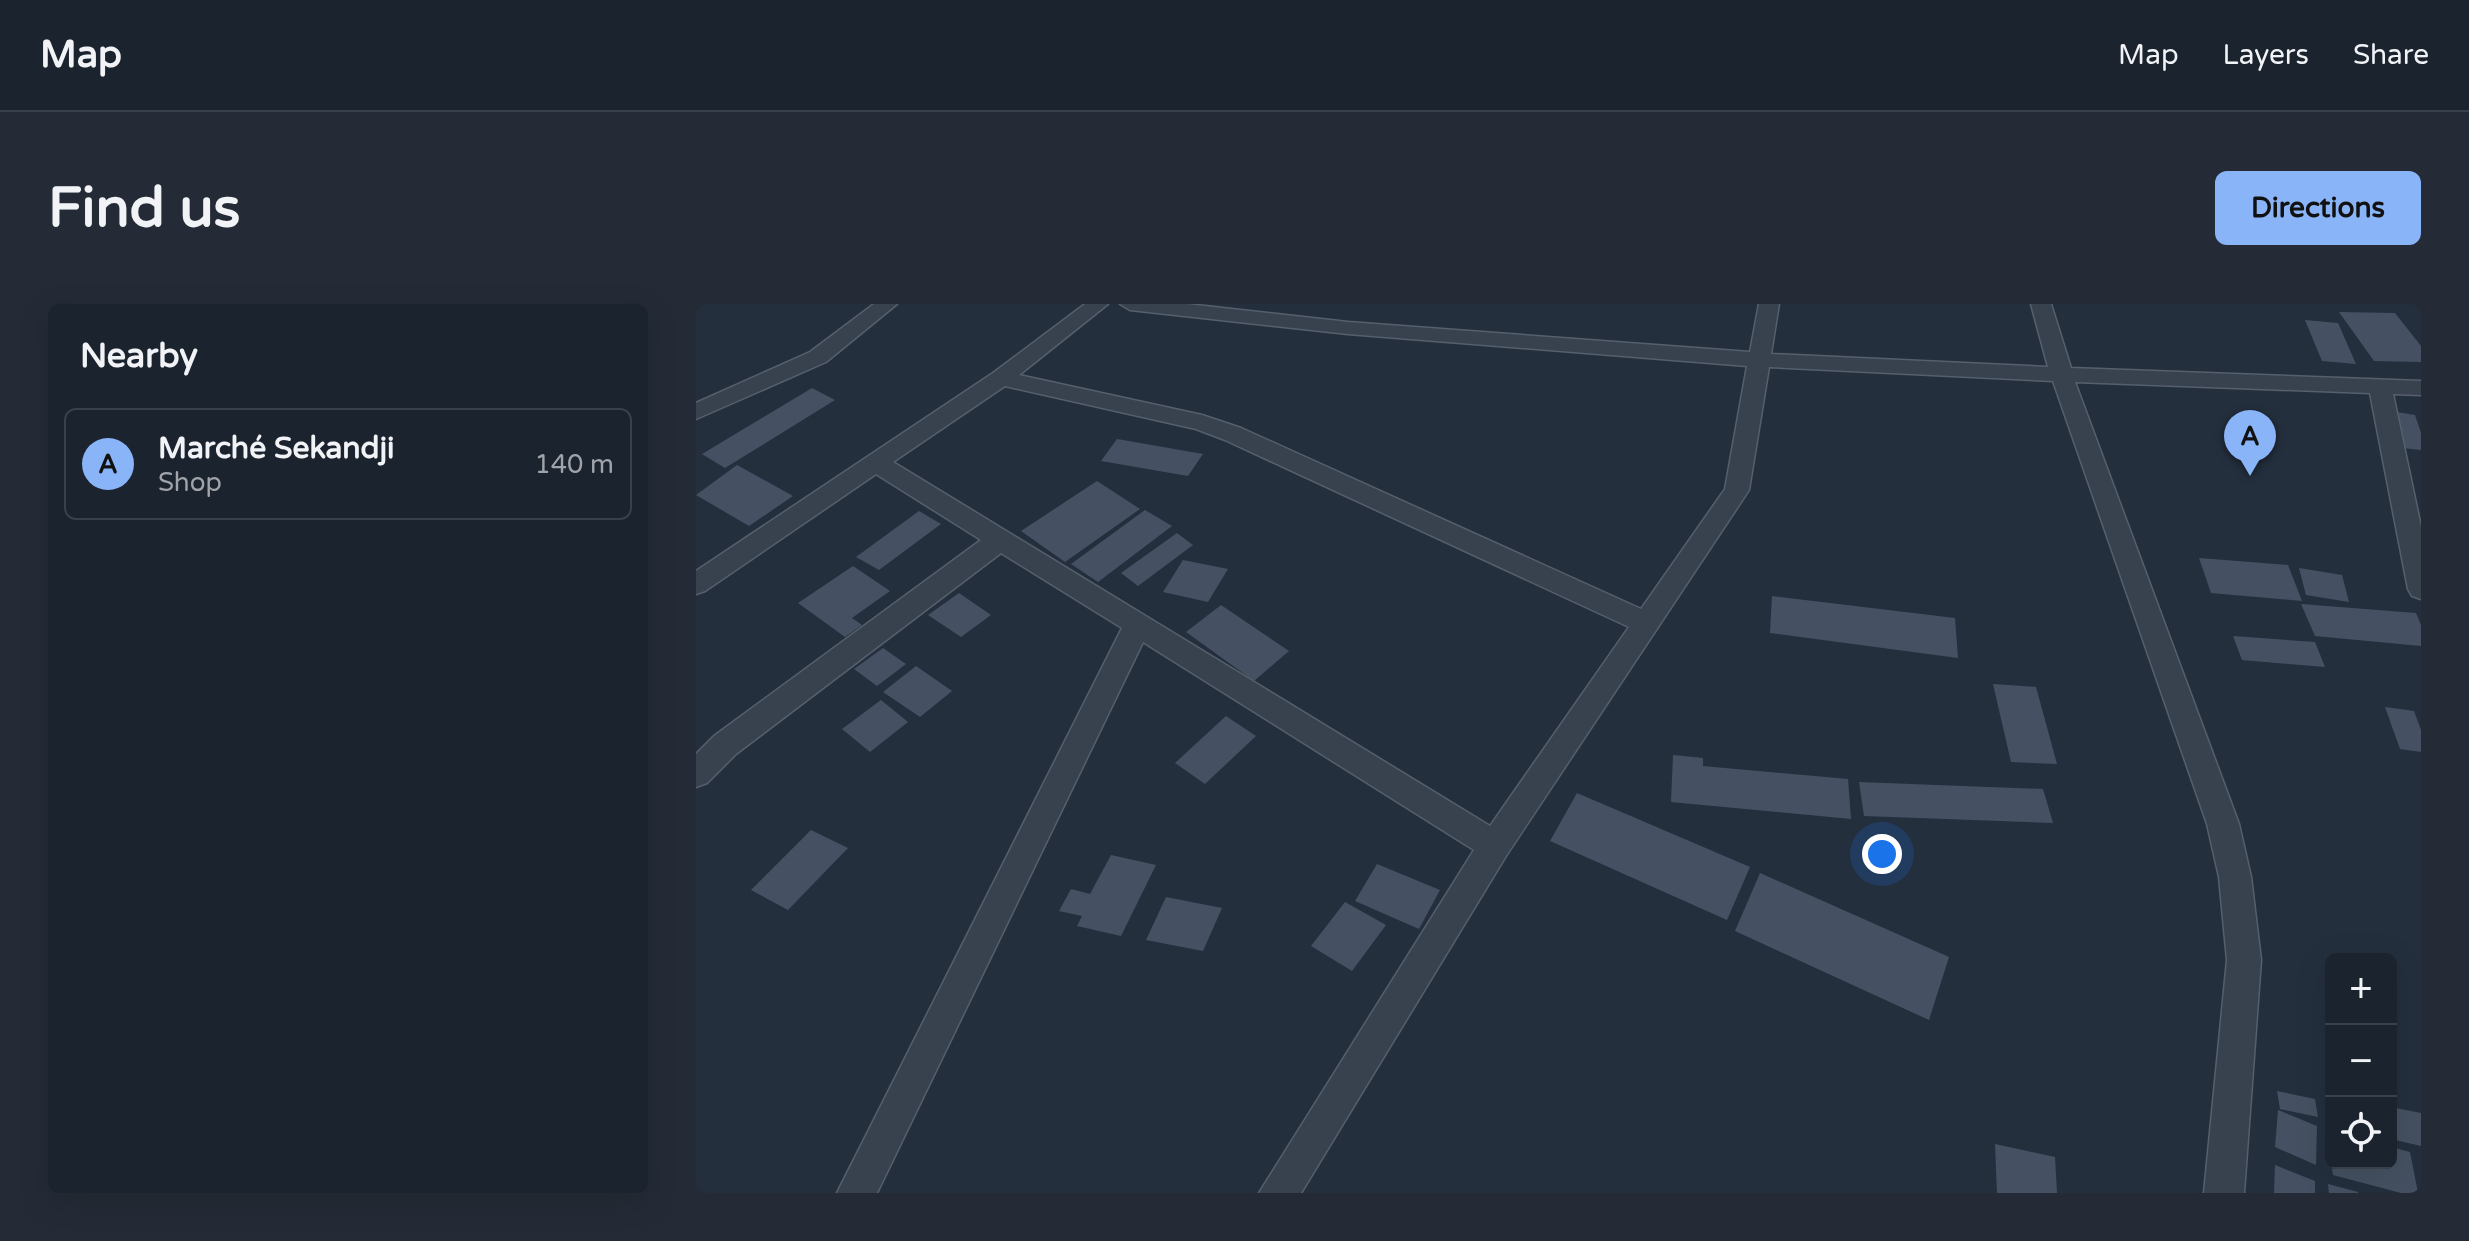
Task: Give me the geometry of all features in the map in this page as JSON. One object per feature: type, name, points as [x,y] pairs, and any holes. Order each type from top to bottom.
[{"type":"street","points":[[696,412],[818,357],[887,304]]},
{"type":"street","points":[[696,584],[1001,378],[1098,304]]},
{"type":"street","points":[[1130,304],[1348,328],[1762,360],[2062,376],[2421,388]]},
{"type":"street","points":[[1279,1193],[1495,846],[1737,490],[1762,360],[1769,304]]},
{"type":"street","points":[[2041,304],[2062,376],[2223,824],[2235,877],[2244,960],[2224,1193]]},
{"type":"street","points":[[1001,378],[1202,423],[1233,434],[1646,623]]},
{"type":"street","points":[[2380,388],[2420,586]]},
{"type":"street","points":[[876,463],[1495,846]]},
{"type":"street","points":[[696,774],[725,745],[1000,540]]},
{"type":"street","points":[[857,1193],[1137,625]]},
{"type":"building","points":[[2339,312],[2395,313],[2421,346],[2421,362],[2374,361]]},
{"type":"building","points":[[2305,320],[2338,323],[2356,364],[2322,361]]},
{"type":"building","points":[[812,388],[835,400],[725,468],[702,454]]},
{"type":"building","points":[[2390,411],[2415,415],[2421,433],[2421,450],[2402,448]]},
{"type":"building","points":[[1117,439],[1203,454],[1188,476],[1101,461]]},
{"type":"building","points":[[737,465],[793,496],[749,526],[696,495]]},
{"type":"building","points":[[1097,481],[1140,509],[1065,562],[1021,531]]},
{"type":"building","points":[[1145,510],[1172,526],[1098,582],[1071,564]]},
{"type":"building","points":[[919,511],[941,524],[879,570],[856,557]]},
{"type":"building","points":[[1177,533],[1193,545],[1138,586],[1121,573]]},
{"type":"building","points":[[2199,558],[2288,565],[2302,601],[2211,593]]},
{"type":"building","points":[[1183,560],[1228,569],[1208,602],[1163,592]]},
{"type":"building","points":[[853,566],[890,591],[852,618],[862,625],[845,637],[798,603]]},
{"type":"building","points":[[2299,568],[2342,575],[2349,602],[2306,595]]},
{"type":"building","points":[[959,593],[991,615],[961,637],[928,615]]},
{"type":"building","points":[[1772,596],[1955,618],[1958,658],[1770,633]]},
{"type":"building","points":[[2301,604],[2416,613],[2421,625],[2421,646],[2315,636]]},
{"type":"building","points":[[1221,605],[1289,651],[1254,681],[1186,632]]},
{"type":"building","points":[[2233,636],[2315,642],[2325,667],[2242,660]]},
{"type":"building","points":[[883,648],[906,664],[877,686],[854,669]]},
{"type":"building","points":[[916,666],[952,691],[920,717],[883,692]]},
{"type":"building","points":[[1993,684],[2036,687],[2057,764],[2011,762]]},
{"type":"building","points":[[881,700],[908,722],[870,752],[842,729]]},
{"type":"building","points":[[2385,707],[2414,711],[2421,730],[2421,752],[2400,749]]},
{"type":"building","points":[[1226,716],[1256,736],[1205,784],[1175,763]]},
{"type":"building","points":[[1673,755],[1703,758],[1703,766],[1848,779],[1851,819],[1671,802]]},
{"type":"building","points":[[1859,782],[2043,789],[2053,823],[1864,816]]},
{"type":"building","points":[[1577,793],[1750,867],[1727,920],[1550,841]]},
{"type":"building","points":[[811,830],[848,848],[788,910],[751,890]]},
{"type":"building","points":[[1111,855],[1156,865],[1121,936],[1077,926],[1082,916],[1059,911],[1071,889],[1090,894]]},
{"type":"building","points":[[1377,864],[1440,890],[1419,929],[1355,901]]},
{"type":"building","points":[[1760,873],[1949,957],[1929,1020],[1735,931]]},
{"type":"building","points":[[1166,897],[1222,908],[1203,951],[1146,940]]},
{"type":"building","points":[[1345,902],[1386,925],[1352,971],[1311,946]]},
{"type":"building","points":[[2277,1091],[2315,1099],[2318,1117],[2280,1109]]},
{"type":"building","points":[[2397,1108],[2421,1113],[2421,1146],[2397,1140]]},
{"type":"building","points":[[2278,1110],[2317,1126],[2316,1165],[2275,1147]]},
{"type":"building","points":[[1995,1144],[2055,1157],[2057,1193],[1997,1193]]},
{"type":"building","points":[[2397,1149],[2410,1152],[2418,1193],[2401,1193],[2333,1175],[2332,1169],[2397,1169]]},
{"type":"building","points":[[2275,1165],[2315,1181],[2315,1193],[2274,1193]]},
{"type":"building","points":[[2328,1184],[2358,1192],[2358,1193],[2329,1193]]},
{"type":"place","name":"Marché Sekandji","points":[[2250,476]]}]
